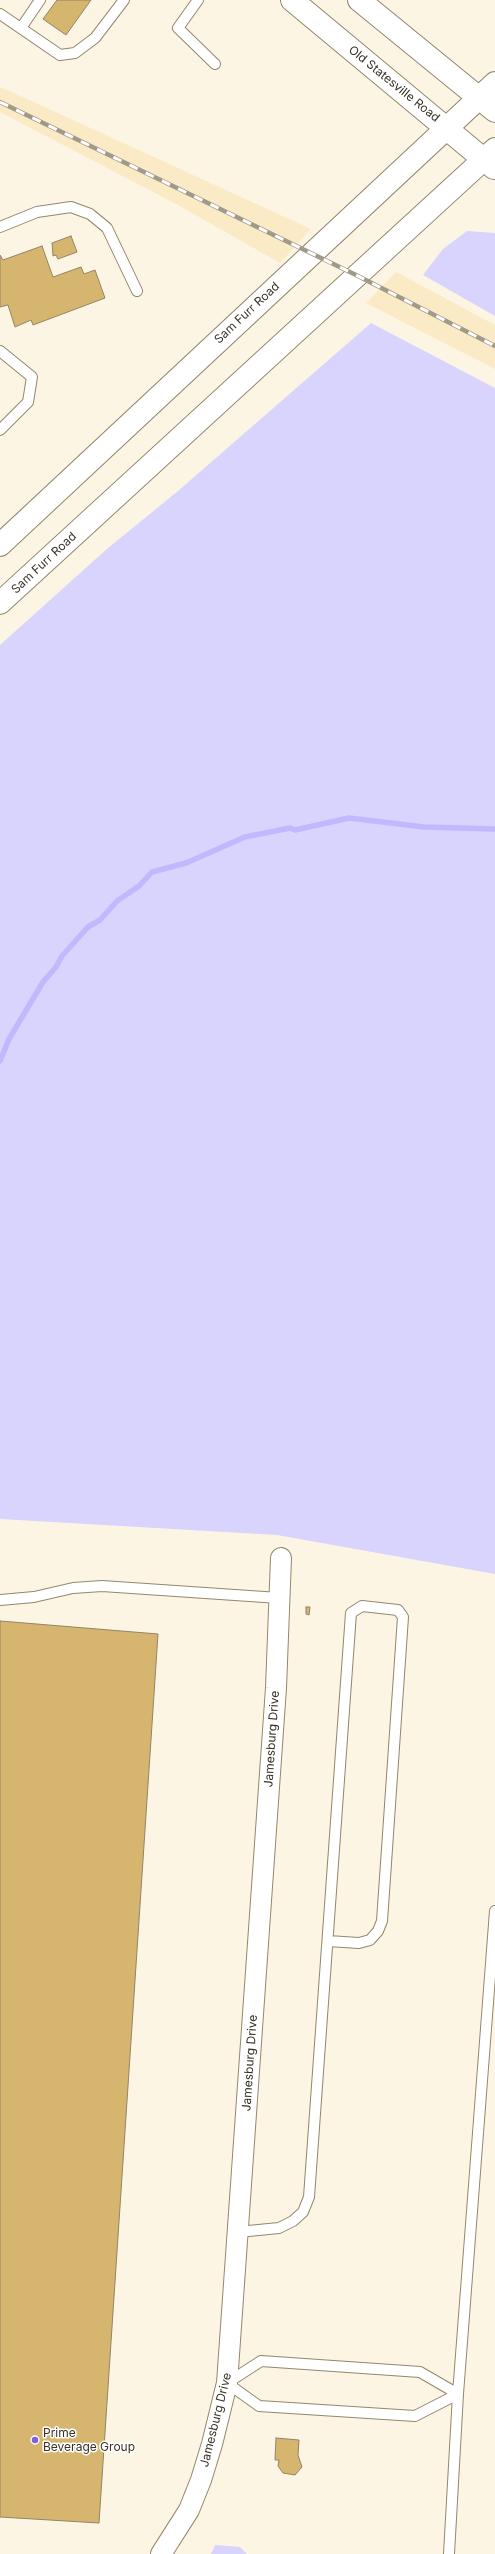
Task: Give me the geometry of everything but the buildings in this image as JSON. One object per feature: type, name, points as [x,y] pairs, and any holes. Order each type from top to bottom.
[{"type":"main road","name":"Old Statesville Road","points":[[292,0],[448,128],[491,159]]},
{"type":"main road","points":[[359,0],[487,104]]},
{"type":"main road","name":"Sam Furr Road","points":[[0,545],[305,258],[448,128],[487,104],[495,83]]},
{"type":"main road","name":"Sam Furr Road","points":[[0,604],[491,159]]},
{"type":"street","name":"Jamesburg Drive","points":[[161,2554],[189,2510],[201,2480],[212,2444],[227,2383],[275,1696],[281,1558]]},
{"type":"lane","points":[[21,28],[40,0]]},
{"type":"lane","points":[[0,14],[60,54],[75,53],[95,38],[124,0]]},
{"type":"lane","points":[[198,0],[178,28],[215,64]]},
{"type":"lane","points":[[0,227],[37,212],[71,206],[90,214],[106,228],[137,291]]},
{"type":"lane","points":[[0,351],[32,377],[28,402],[0,430]]},
{"type":"lane","points":[[0,1600],[34,1597],[73,1588],[102,1586],[279,1598]]},
{"type":"lane","points":[[238,2232],[279,2228],[303,2212],[309,2197],[351,1613],[362,1606],[398,1610],[403,1617],[382,1921],[370,1940],[359,1944],[328,1940]]},
{"type":"lane","points":[[449,2554],[458,2394],[495,1911]]},
{"type":"lane","points":[[261,2362],[420,2372],[458,2394],[414,2416],[259,2406],[227,2383],[261,2362]]},
{"type":"shaded area","points":[[0,87],[311,229],[280,263],[178,205],[0,112]]},
{"type":"shaded area","points":[[467,231],[495,233],[495,316],[423,275],[443,249]]},
{"type":"shaded area","points":[[396,272],[495,325],[495,369],[366,303]]},
{"type":"shaded area","points":[[371,323],[495,388],[495,1574],[277,1535],[0,1519],[0,645],[108,548],[178,491]]},
{"type":"shaded area","points":[[215,2545],[240,2547],[247,2554],[211,2554]]},
{"type":"waterway","points":[[0,1061],[9,1039],[43,982],[56,967],[62,956],[88,927],[100,920],[117,901],[139,886],[152,872],[186,863],[245,837],[290,828],[295,830],[349,818],[424,827],[495,829]]},
{"type":"railway","points":[[0,102],[356,275],[495,346]]},
{"type":"place","name":"Prime Beverage Group","points":[[35,2440]]}]
